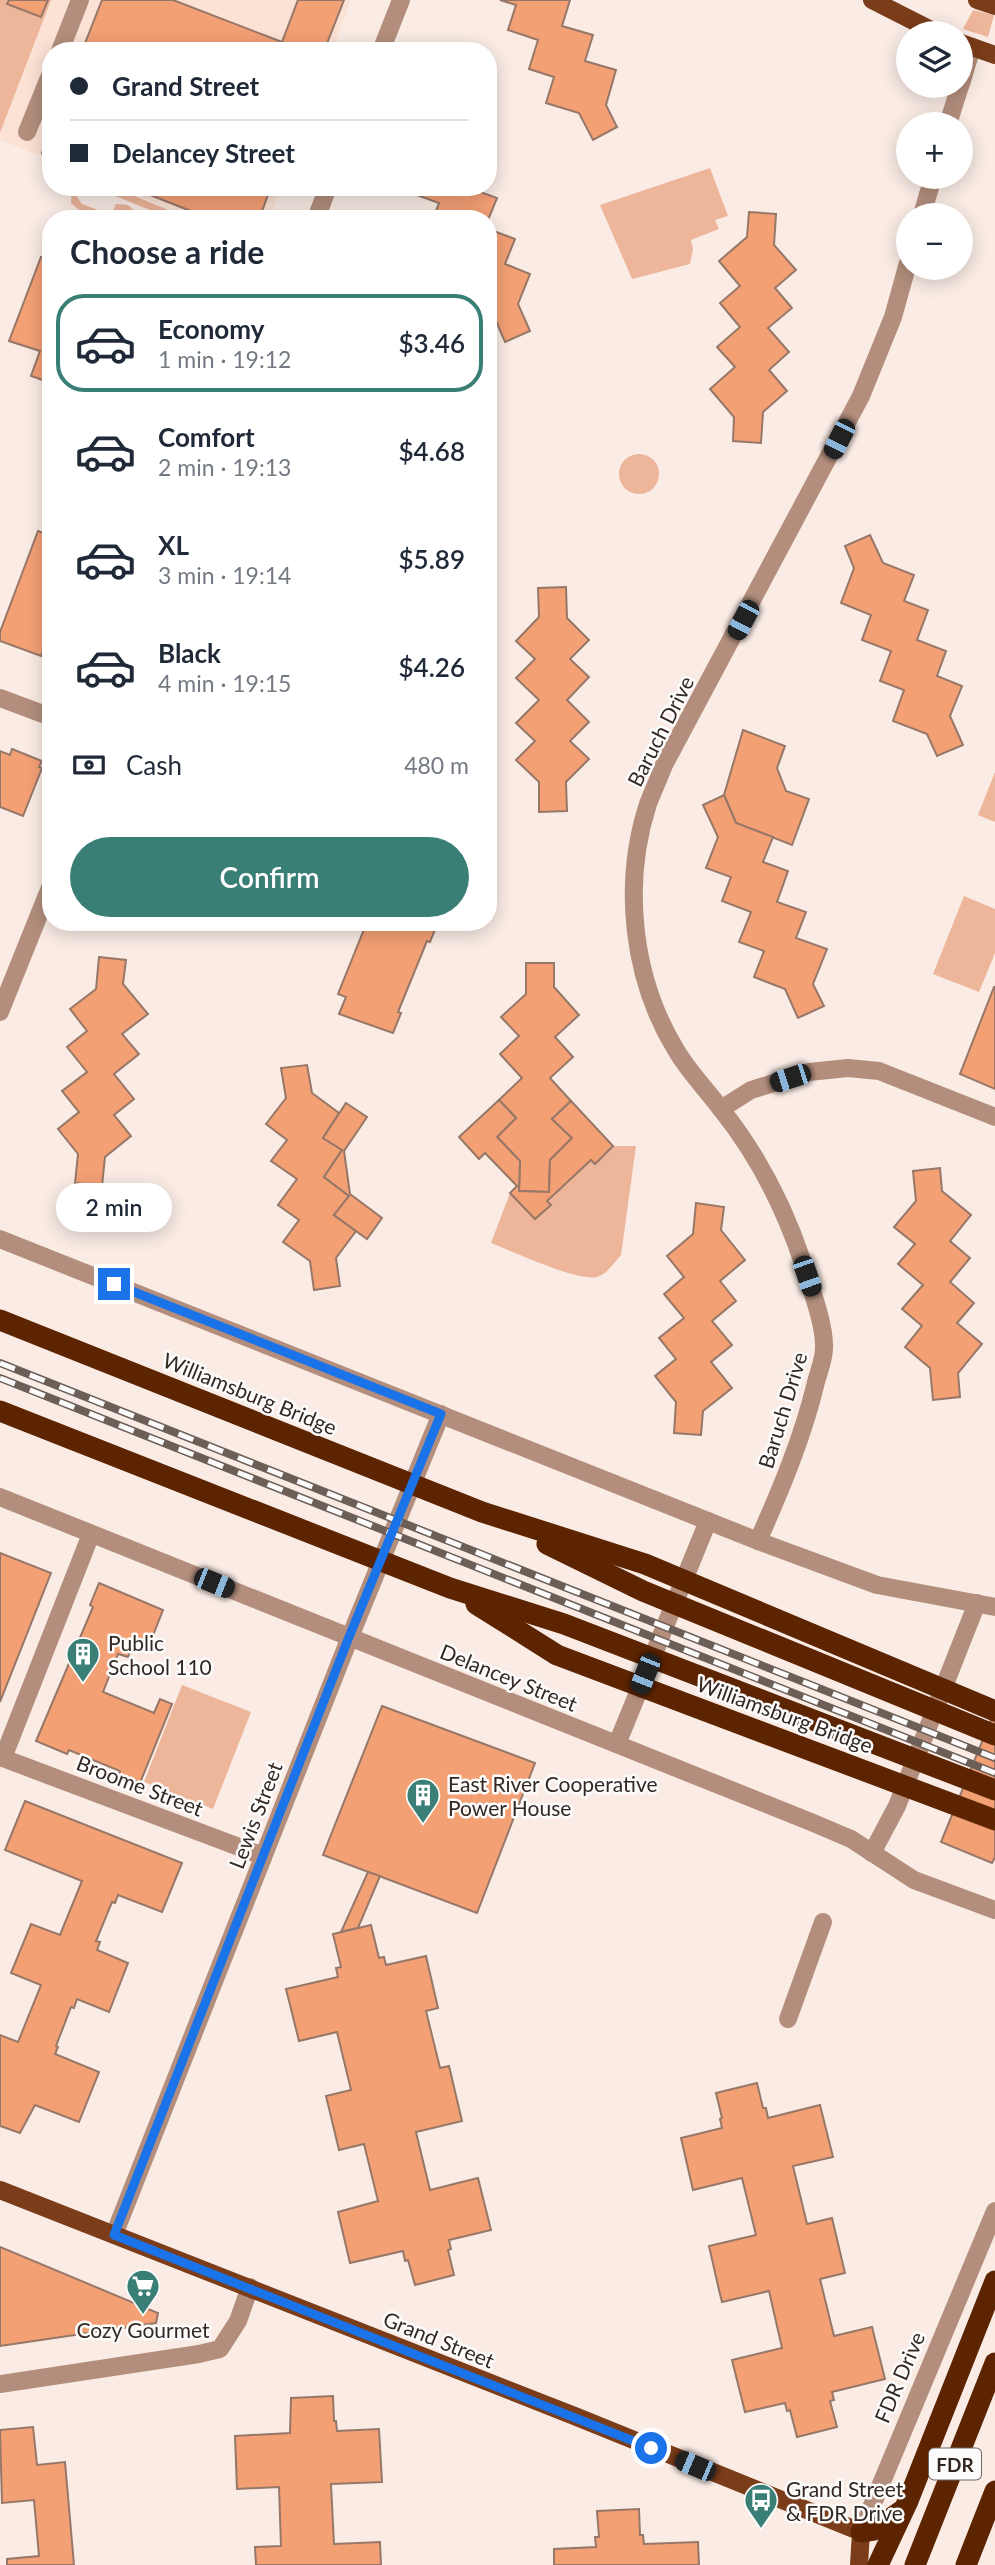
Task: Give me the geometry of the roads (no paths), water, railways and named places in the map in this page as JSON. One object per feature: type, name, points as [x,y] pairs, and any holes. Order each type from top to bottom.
[{"type":"highway","name":"Williamsburg Bridge","points":[[0,1320],[482,1512],[645,1564],[995,1711]]},
{"type":"highway","name":"Williamsburg Bridge","points":[[0,1411],[450,1588],[564,1624],[995,1790]]},
{"type":"highway","name":"Williamsburg Bridge","points":[[482,1512],[643,1591],[995,1735]]},
{"type":"highway","name":"Williamsburg Bridge","points":[[450,1588],[557,1656],[995,1820]]},
{"type":"highway","points":[[878,2565],[908,2501],[995,2281]]},
{"type":"highway","name":"FDR","points":[[915,2565],[995,2363]]},
{"type":"highway","name":"FDR","points":[[966,2565],[995,2491]]},
{"type":"highway","points":[[861,2532],[883,2525],[908,2501]]},
{"type":"main road","points":[[872,0],[913,21]]},
{"type":"main road","points":[[977,0],[995,6]]},
{"type":"main road","points":[[973,47],[995,55]]},
{"type":"main road","name":"Grand Street","points":[[0,2190],[250,2287],[861,2532]]},
{"type":"main road","name":"FDR Drive","points":[[859,2565],[861,2532]]},
{"type":"street","points":[[64,42],[80,0]]},
{"type":"street","points":[[385,42],[401,0]]},
{"type":"street","points":[[27,132],[42,95]]},
{"type":"street","name":"Baruch Drive","points":[[758,1541],[784,1482],[809,1412],[824,1346],[813,1294],[795,1240],[772,1188],[721,1109],[699,1085],[675,1049],[657,1013],[644,977],[636,939],[634,897],[638,848],[648,804],[664,765],[861,396],[893,317],[903,280]]},
{"type":"street","points":[[0,698],[42,714]]},
{"type":"street","points":[[0,1012],[42,907]]},
{"type":"street","points":[[721,1109],[751,1090],[809,1072],[848,1068],[879,1071],[995,1116]]},
{"type":"street","points":[[0,1239],[877,1586],[986,1605],[897,1807],[872,1853]]},
{"type":"street","name":"Lewis Street","points":[[114,2235],[349,1637],[441,1414]]},
{"type":"street","name":"Delancey Street","points":[[0,1497],[811,1822],[851,1839],[914,1880],[995,1910]]},
{"type":"street","points":[[617,1744],[708,1521]]},
{"type":"street","points":[[2,1757],[91,1534]]},
{"type":"street","name":"Broome Street","points":[[2,1757],[263,1856]]},
{"type":"street","points":[[788,2019],[823,1922]]},
{"type":"street","name":"FDR Drive","points":[[861,2532],[995,2211]]},
{"type":"street","points":[[0,2384],[220,2349],[238,2321],[250,2287]]},
{"type":"railway","points":[[0,1363],[995,1758]]},
{"type":"railway","points":[[0,1378],[995,1773]]},
{"type":"place","name":"Public School 110","points":[[83,1684]]},
{"type":"place","name":"East River Cooperative Power House","points":[[423,1825]]},
{"type":"place","name":"Cozy Gourmet","points":[[143,2316]]},
{"type":"place","name":"Grand Street & FDR Drive","points":[[761,2530]]}]
